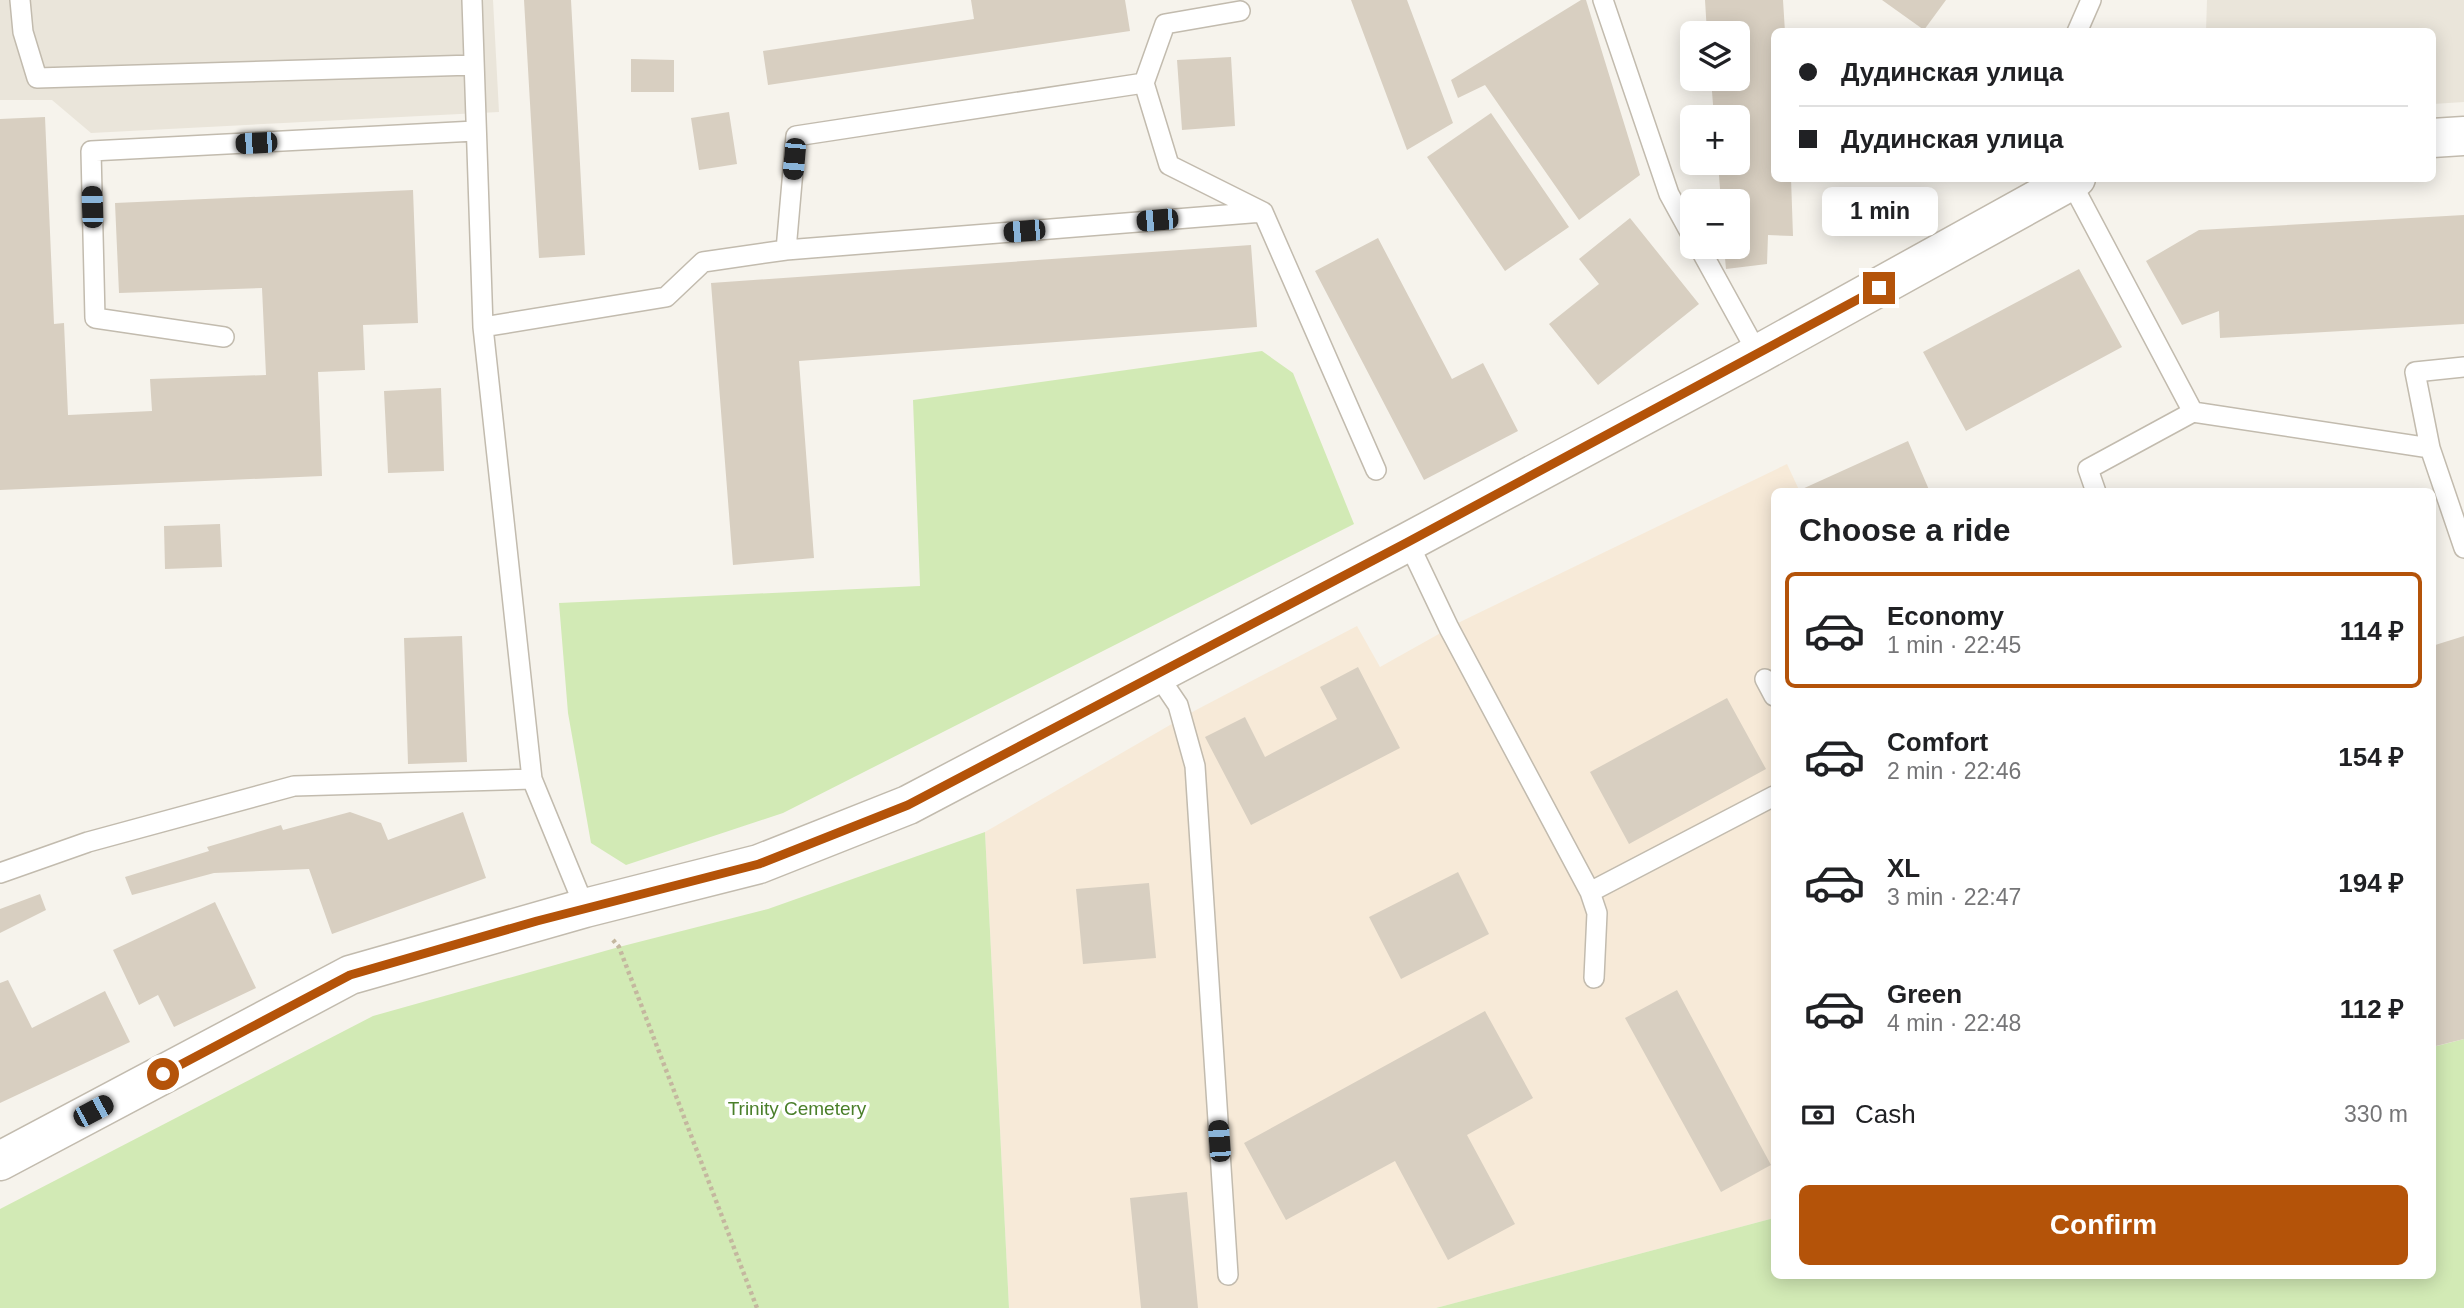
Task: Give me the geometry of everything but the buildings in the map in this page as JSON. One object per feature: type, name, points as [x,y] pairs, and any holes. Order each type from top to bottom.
[{"type":"street","points":[[2436,138],[2464,136]]},
{"type":"street","points":[[0,1161],[350,975],[466,940],[759,864],[908,805],[1408,542],[2070,182]]},
{"type":"lane","points":[[20,0],[23,32],[37,78],[474,65]]},
{"type":"lane","points":[[472,0],[482,327],[532,779],[585,908]]},
{"type":"lane","points":[[1603,0],[1669,194],[1680,214]]},
{"type":"lane","points":[[2079,28],[2091,0]]},
{"type":"lane","points":[[1240,11],[1165,24],[1144,83],[1169,165],[1263,212],[1376,470]]},
{"type":"lane","points":[[786,250],[796,136],[1144,83]]},
{"type":"lane","points":[[224,337],[95,318],[91,151],[475,131]]},
{"type":"lane","points":[[2075,182],[2193,412]]},
{"type":"lane","points":[[482,327],[666,297],[703,262],[786,250],[1263,212]]},
{"type":"lane","points":[[1706,259],[1758,354]]},
{"type":"lane","points":[[2464,367],[2416,372],[2430,448],[2464,548]]},
{"type":"lane","points":[[2095,488],[2088,469],[2193,412],[2430,448]]},
{"type":"lane","points":[[1408,542],[1449,628],[1590,892],[1597,914],[1594,978]]},
{"type":"lane","points":[[1157,674],[1178,705],[1195,766],[1227,1275]]},
{"type":"lane","points":[[0,873],[88,842],[294,786],[532,779]]},
{"type":"lane","points":[[1590,892],[1771,798]]},
{"type":"path","points":[[585,908],[619,947],[757,1308]]},
{"type":"shaded area","points":[[0,0],[493,0],[499,112],[91,133],[52,100],[0,100]]},
{"type":"shaded area","points":[[2207,0],[2464,0],[2464,102],[2436,104],[2436,28],[2206,28]]},
{"type":"shaded area","points":[[1787,464],[1798,488],[1771,488],[1771,1219],[1436,1308],[1009,1308],[985,832],[1196,710],[1357,626],[1380,667],[1462,621]]},
{"type":"green space","points":[[1262,351],[1293,373],[1354,524],[783,813],[626,865],[591,843],[568,713],[559,603],[920,586],[913,400]]},
{"type":"green space","name":"Trinity Cemetery","points":[[985,832],[1009,1308],[0,1308],[0,1209],[373,1016],[619,947],[768,909]]},
{"type":"green space","points":[[2464,1039],[2464,1308],[1436,1308],[1771,1219],[1771,1279],[2436,1279],[2436,1046]]},
{"type":"route","points":[[163,1074],[350,975],[466,940],[759,864],[908,805],[1408,542],[1879,288]]}]
